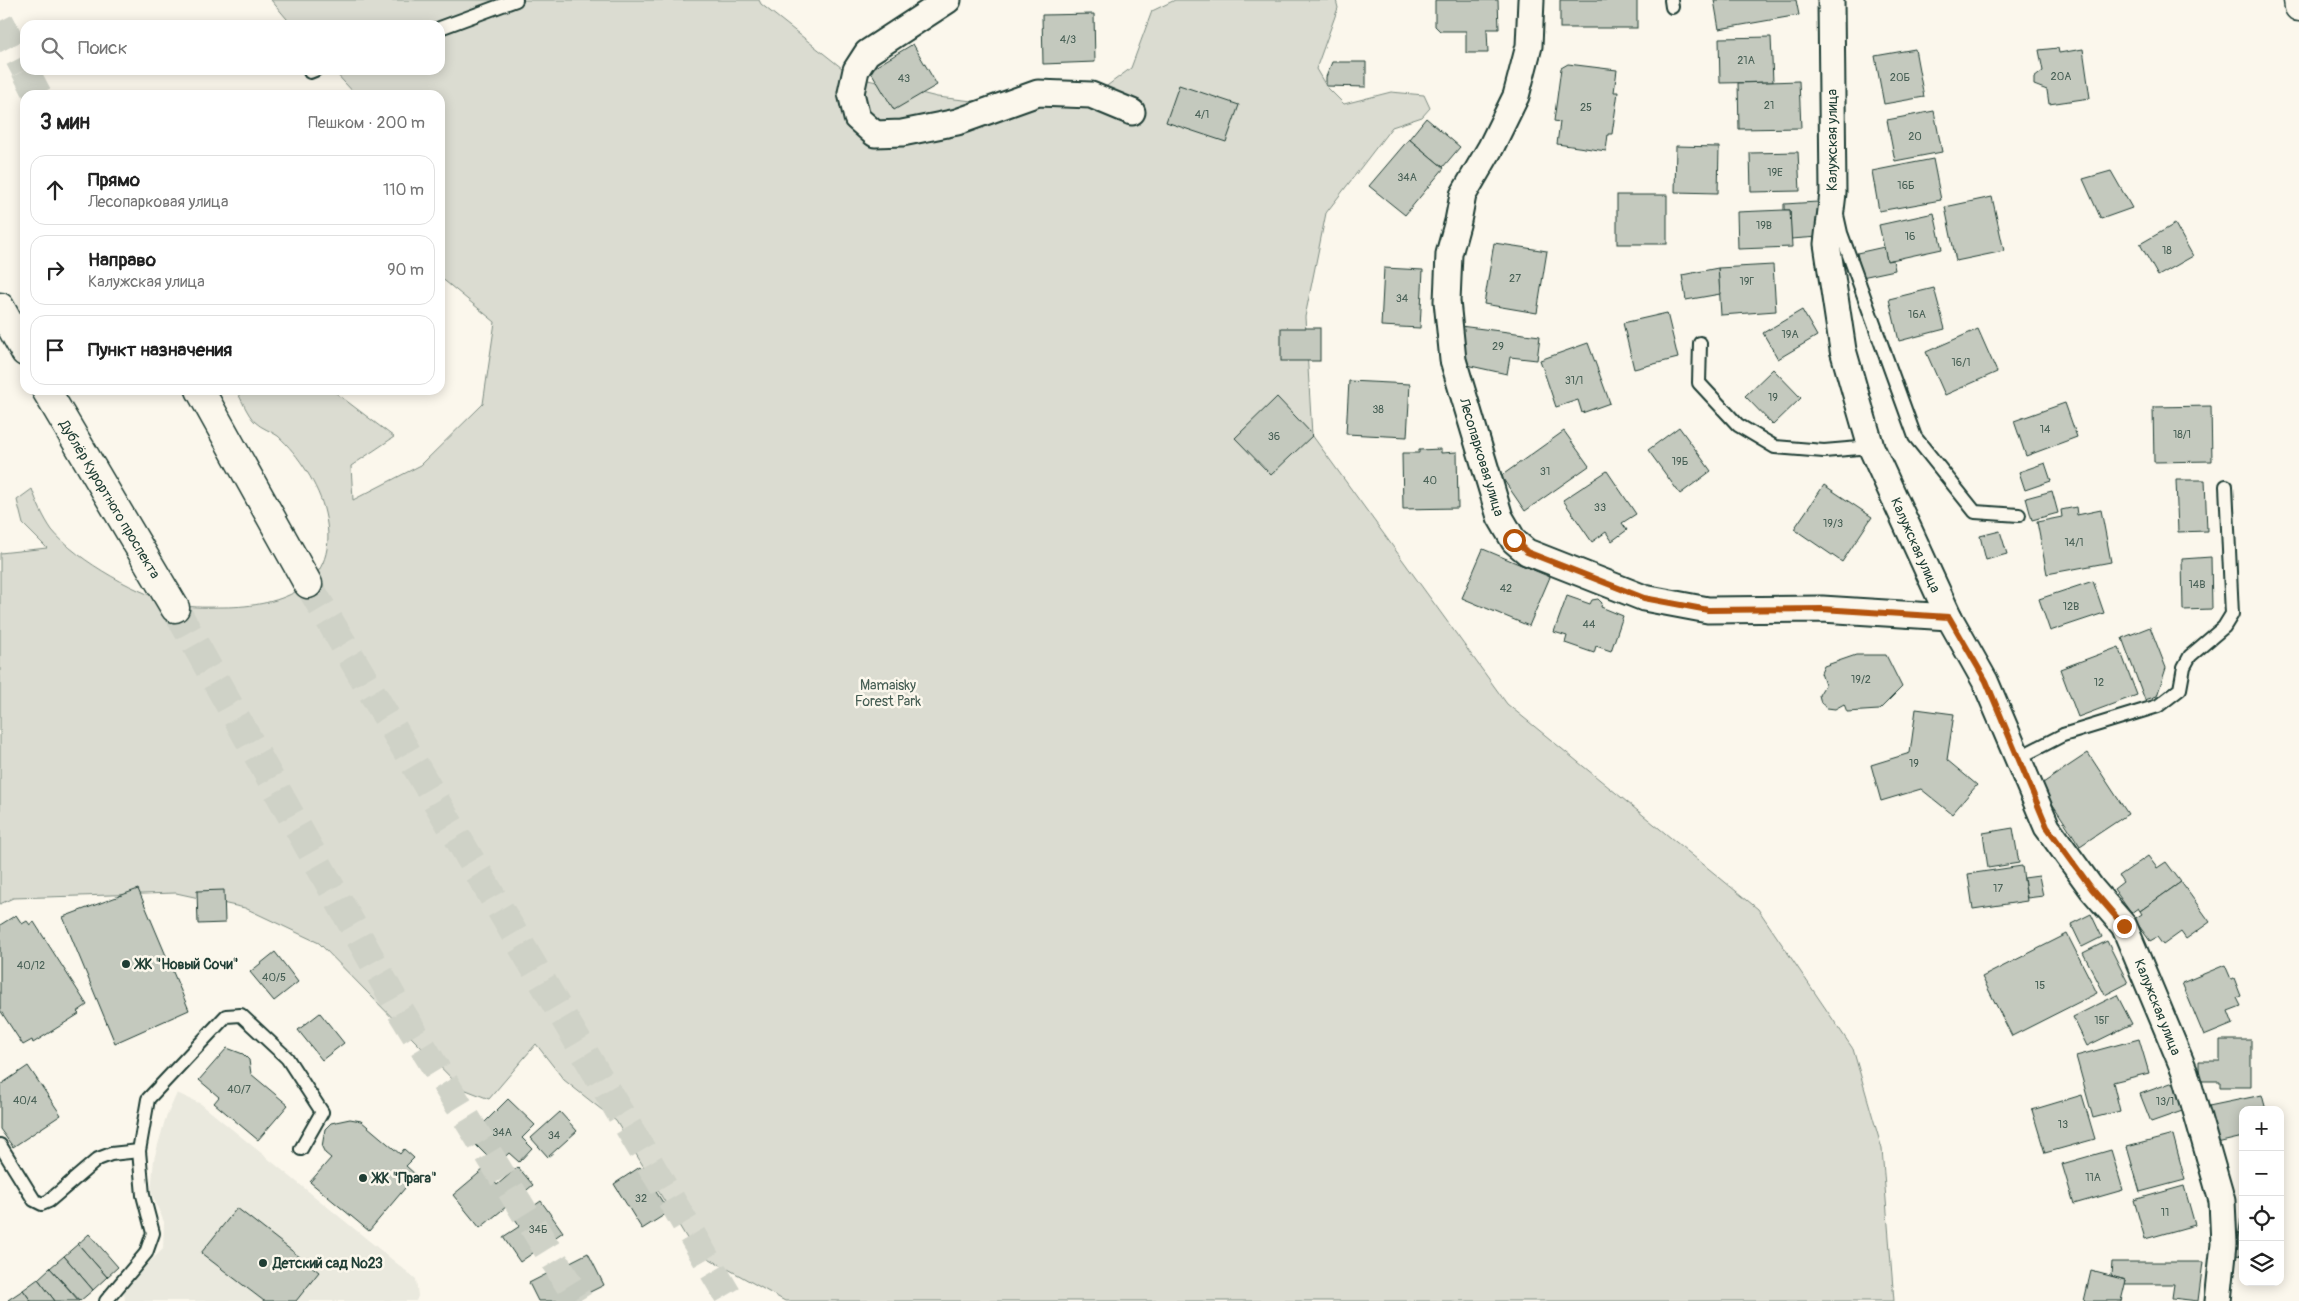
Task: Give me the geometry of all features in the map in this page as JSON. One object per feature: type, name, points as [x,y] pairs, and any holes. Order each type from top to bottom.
[{"type":"main road","points":[[2298,0],[2299,7]]},
{"type":"main road","points":[[0,307],[20,343]]},
{"type":"main road","name":"Дублёр Курортного проспекта","points":[[49,395],[175,608]]},
{"type":"main road","points":[[203,395],[308,584]]},
{"type":"street","points":[[948,0],[867,53],[856,70],[851,93],[857,118],[875,134],[902,133],[957,122],[1038,93],[1091,95],[1132,112]]},
{"type":"street","name":"Лесопарковая улица","points":[[1531,0],[1530,46],[1516,96],[1491,147],[1463,194],[1449,254],[1447,292],[1453,360],[1500,517],[1514,540],[1527,552],[1644,598],[1708,610],[1822,609],[1949,617]]},
{"type":"street","name":"Калужская улица","points":[[1831,0],[1833,193],[1827,244],[1842,350],[1871,447],[1949,617],[1986,681],[2047,827],[2092,889],[2124,926],[2185,1072],[2222,1202],[2224,1244],[2218,1301]]},
{"type":"lane","points":[[445,26],[516,0]]},
{"type":"lane","points":[[1833,193],[1841,233],[1915,437],[1975,512],[2019,515]]},
{"type":"lane","points":[[1700,343],[1699,382],[1738,425],[1775,447],[1824,451],[1871,447]]},
{"type":"lane","points":[[2018,758],[2063,735],[2158,706],[2180,689],[2184,667],[2190,656],[2224,627],[2232,614],[2226,486]]},
{"type":"lane","points":[[106,1301],[151,1244],[153,1233],[143,1196],[139,1151],[148,1099],[226,1016],[241,1015],[287,1058],[322,1112],[301,1149]]},
{"type":"lane","points":[[0,1144],[34,1200],[42,1204],[49,1201],[98,1160],[111,1154],[139,1151]]},
{"type":"shaded area","points":[[177,1093],[201,1104],[416,1279],[418,1296],[416,1301],[125,1301],[123,1288],[163,1249],[164,1222],[151,1192],[154,1159],[165,1120]]},
{"type":"green space","name":"Mamaisky Forest Park","points":[[271,0],[759,0],[761,4],[852,76],[937,97],[1017,106],[1092,97],[1131,68],[1152,11],[1175,0],[1336,0],[1338,8],[1316,69],[1326,86],[1344,104],[1391,92],[1424,95],[1430,108],[1422,117],[1392,127],[1326,213],[1305,317],[1312,435],[1507,704],[1758,909],[1853,1049],[1882,1149],[1894,1301],[785,1301],[694,1250],[616,1121],[564,1080],[536,1044],[489,1099],[461,1088],[319,943],[245,908],[176,893],[13,898],[0,904],[0,553],[47,548],[23,524],[17,500],[32,489],[46,520],[63,542],[77,554],[111,576],[148,594],[165,601],[196,607],[245,606],[266,603],[286,597],[316,575],[325,558],[328,538],[325,513],[318,492],[300,461],[278,436],[252,419],[239,395],[339,395],[394,437],[351,466],[353,500],[421,465],[483,404],[495,322],[445,281],[445,90],[351,90],[338,75],[445,75],[445,20],[288,20]]},
{"type":"building","points":[[1435,0],[1498,0],[1499,29],[1487,29],[1488,53],[1466,53],[1466,31],[1440,31],[1435,26]]},
{"type":"building","points":[[1560,0],[1637,0],[1637,28],[1560,28]]},
{"type":"building","points":[[1714,0],[1796,0],[1799,15],[1719,29]]},
{"type":"building","points":[[1094,14],[1095,62],[1043,64],[1042,15]]},
{"type":"building","points":[[1771,37],[1773,82],[1720,83],[1719,38]]},
{"type":"building","points":[[913,44],[937,85],[894,110],[870,70]]},
{"type":"building","points":[[2058,48],[2059,53],[2083,49],[2090,98],[2049,104],[2047,90],[2034,85],[2034,78],[2043,71],[2039,50]]},
{"type":"building","points":[[1915,49],[1924,97],[1884,104],[1875,56]]},
{"type":"building","points":[[1332,62],[1366,62],[1366,87],[1326,86],[1326,77]]},
{"type":"building","points":[[1568,64],[1617,70],[1614,92],[1618,92],[1612,134],[1608,134],[1606,151],[1557,144],[1560,122],[1554,121],[1561,68]]},
{"type":"building","points":[[1799,81],[1801,128],[1739,129],[1738,83]]},
{"type":"building","points":[[1179,85],[1239,105],[1226,142],[1166,122]]},
{"type":"building","points":[[1934,111],[1942,152],[1895,161],[1887,120]]},
{"type":"building","points":[[1426,118],[1460,147],[1443,167],[1409,139]]},
{"type":"building","points":[[1409,139],[1444,168],[1405,215],[1369,186]]},
{"type":"building","points":[[1676,146],[1719,147],[1718,193],[1675,192]]},
{"type":"building","points":[[1798,152],[1800,191],[1751,192],[1750,153]]},
{"type":"building","points":[[1933,159],[1941,200],[1879,211],[1872,171]]},
{"type":"building","points":[[2111,171],[2132,208],[2101,219],[2083,179]]},
{"type":"building","points":[[1617,195],[1667,195],[1667,244],[1617,244]]},
{"type":"building","points":[[1992,197],[2004,251],[1956,261],[1945,207]]},
{"type":"building","points":[[1818,202],[1819,237],[1791,239],[1790,210],[1784,210],[1784,204]]},
{"type":"building","points":[[1790,210],[1792,247],[1738,249],[1737,212]]},
{"type":"building","points":[[1934,213],[1942,249],[1887,261],[1879,225]]},
{"type":"building","points":[[2175,224],[2193,256],[2158,276],[2140,244]]},
{"type":"building","points":[[1494,243],[1547,251],[1537,313],[1484,304]]},
{"type":"building","points":[[1884,247],[1887,261],[1893,260],[1895,270],[1862,277],[1857,253]]},
{"type":"building","points":[[1773,265],[1776,311],[1721,315],[1718,268]]},
{"type":"building","points":[[1384,268],[1423,270],[1420,328],[1381,326]]},
{"type":"building","points":[[1718,268],[1720,294],[1686,300],[1682,275]]},
{"type":"building","points":[[1934,288],[1945,329],[1899,341],[1889,299]]},
{"type":"building","points":[[1802,310],[1817,336],[1778,359],[1763,333]]},
{"type":"building","points":[[1667,313],[1678,358],[1634,369],[1623,323]]},
{"type":"building","points":[[1460,326],[1540,336],[1537,360],[1510,357],[1507,374],[1457,363]]},
{"type":"building","points":[[1281,328],[1320,328],[1320,361],[1281,361]]},
{"type":"building","points":[[1978,329],[1997,372],[1945,395],[1926,352]]},
{"type":"building","points":[[1588,343],[1610,403],[1582,413],[1578,400],[1556,407],[1540,360]]},
{"type":"building","points":[[1773,369],[1801,398],[1773,425],[1745,396]]},
{"type":"building","points":[[1349,381],[1410,384],[1407,437],[1346,434]]},
{"type":"building","points":[[1277,397],[1313,435],[1271,475],[1235,438]]},
{"type":"building","points":[[2065,403],[2077,437],[2026,456],[2014,421]]},
{"type":"building","points":[[2211,406],[2212,461],[2154,462],[2153,407]]},
{"type":"building","points":[[1679,427],[1711,471],[1680,494],[1648,450]]},
{"type":"building","points":[[1564,431],[1589,466],[1525,511],[1501,476]]},
{"type":"building","points":[[1441,449],[1441,453],[1457,452],[1458,508],[1403,509],[1402,453],[1419,453],[1419,450]]},
{"type":"building","points":[[2045,463],[2051,481],[2025,490],[2019,472]]},
{"type":"building","points":[[1607,471],[1636,514],[1622,523],[1627,530],[1612,541],[1606,532],[1592,542],[1563,500]]},
{"type":"building","points":[[2176,480],[2205,480],[2207,531],[2178,532]]},
{"type":"building","points":[[1824,485],[1872,517],[1842,562],[1794,529]]},
{"type":"building","points":[[2052,491],[2058,513],[2032,520],[2026,498]]},
{"type":"building","points":[[2076,507],[2077,515],[2101,510],[2111,562],[2047,574],[2037,522],[2062,517],[2061,510]]},
{"type":"building","points":[[2000,531],[2007,554],[1986,560],[1980,536]]},
{"type":"building","points":[[1483,549],[1550,577],[1529,626],[1462,598]]},
{"type":"building","points":[[2211,557],[2212,609],[2183,610],[2182,559]]},
{"type":"building","points":[[2093,581],[2104,613],[2050,631],[2039,599]]},
{"type":"building","points":[[1567,596],[1590,604],[1592,600],[1598,599],[1602,603],[1601,607],[1623,616],[1611,651],[1596,646],[1594,653],[1565,643],[1567,636],[1554,632]]},
{"type":"building","points":[[2150,627],[2166,668],[2157,696],[2145,700],[2122,638]]},
{"type":"building","points":[[2119,647],[2137,695],[2078,717],[2060,669]]},
{"type":"building","points":[[1856,655],[1886,655],[1902,687],[1879,710],[1847,712],[1844,704],[1835,709],[1827,708],[1821,703],[1819,695],[1825,685],[1821,673],[1824,666]]},
{"type":"building","points":[[1916,709],[1954,714],[1947,760],[1977,785],[1952,814],[1921,789],[1881,801],[1871,765],[1910,753]]},
{"type":"building","points":[[2088,753],[2128,814],[2080,846],[2040,785]]},
{"type":"building","points":[[2013,828],[2019,863],[1988,868],[1983,833]]},
{"type":"building","points":[[2148,856],[2157,868],[2166,862],[2181,882],[2140,911],[2138,908],[2131,913],[2114,889],[2123,882],[2119,876]]},
{"type":"building","points":[[2022,866],[2027,901],[1973,909],[1968,874]]},
{"type":"building","points":[[2039,876],[2043,896],[2027,898],[2024,878]]},
{"type":"building","points":[[2181,882],[2210,922],[2186,939],[2181,932],[2163,945],[2157,937],[2150,941],[2134,919],[2142,914],[2140,911]]},
{"type":"building","name":"ЖК \"Новый Сочи\"","points":[[138,889],[189,1010],[115,1043],[63,917]]},
{"type":"building","points":[[224,890],[225,923],[198,924],[197,891]]},
{"type":"building","points":[[2091,914],[2102,937],[2082,947],[2071,924]]},
{"type":"building","points":[[16,915],[22,924],[27,921],[30,925],[34,922],[87,1005],[77,1012],[79,1014],[33,1043],[32,1040],[23,1045],[0,1010],[0,925]]},
{"type":"building","points":[[2067,934],[2097,993],[2012,1036],[1982,977]]},
{"type":"building","points":[[2107,941],[2128,983],[2105,995],[2083,953]]},
{"type":"building","points":[[275,952],[298,982],[274,1001],[250,972]]},
{"type":"building","points":[[2225,965],[2231,979],[2234,978],[2241,996],[2237,998],[2241,1006],[2228,1011],[2233,1024],[2204,1036],[2182,983]]},
{"type":"building","points":[[2117,995],[2132,1024],[2087,1046],[2073,1017]]},
{"type":"building","points":[[320,1013],[344,1043],[322,1060],[298,1030]]},
{"type":"building","points":[[2139,1039],[2149,1073],[2113,1082],[2120,1111],[2093,1118],[2076,1056]]},
{"type":"building","points":[[2220,1040],[2251,1040],[2251,1087],[2220,1087],[2220,1081],[2199,1081],[2199,1061],[2220,1061]]},
{"type":"building","points":[[227,1048],[243,1054],[249,1060],[251,1074],[288,1105],[258,1140],[214,1103],[219,1097],[199,1080]]},
{"type":"building","points":[[28,1066],[61,1115],[13,1147],[0,1129],[0,1085]]},
{"type":"building","points":[[2179,1080],[2188,1109],[2151,1122],[2140,1094]]},
{"type":"building","points":[[2082,1095],[2095,1139],[2045,1153],[2032,1110]]},
{"type":"building","points":[[2262,1095],[2265,1106],[2239,1106],[2239,1138],[2217,1143],[2209,1106]]},
{"type":"building","points":[[508,1099],[535,1125],[522,1138],[532,1148],[519,1162],[509,1153],[496,1165],[469,1138]]},
{"type":"building","points":[[560,1112],[577,1131],[548,1157],[531,1138]]},
{"type":"building","name":"ЖК \"Прага\"","points":[[350,1119],[361,1121],[400,1154],[404,1149],[414,1158],[406,1166],[416,1175],[369,1231],[310,1182],[331,1158],[322,1147],[325,1129],[331,1123]]},
{"type":"building","points":[[2173,1135],[2185,1180],[2140,1192],[2127,1147]]},
{"type":"building","points":[[2111,1150],[2123,1190],[2074,1204],[2062,1164]]},
{"type":"building","points":[[518,1167],[533,1185],[480,1228],[453,1195],[484,1169],[497,1185]]},
{"type":"building","points":[[640,1167],[669,1212],[642,1229],[614,1184]]},
{"type":"building","points":[[2184,1186],[2195,1225],[2145,1239],[2134,1200]]},
{"type":"building","points":[[541,1201],[563,1232],[520,1262],[503,1237],[520,1226],[515,1219]]},
{"type":"building","points":[[237,1208],[319,1272],[296,1301],[264,1301],[201,1253]]},
{"type":"building","points":[[2239,1231],[2239,1256],[2235,1255]]},
{"type":"building","points":[[89,1234],[118,1267],[107,1277],[78,1244]]},
{"type":"building","points":[[78,1244],[107,1277],[93,1290],[64,1256]]},
{"type":"building","points":[[588,1253],[604,1285],[572,1301],[538,1301],[529,1283]]},
{"type":"building","points":[[64,1256],[93,1290],[80,1301],[50,1268]]},
{"type":"building","points":[[2112,1262],[2203,1262],[2198,1301],[2172,1298],[2174,1284],[2125,1284],[2126,1280],[2111,1276]]},
{"type":"building","points":[[50,1268],[79,1301],[55,1301],[38,1279]]},
{"type":"building","points":[[2091,1271],[2126,1280],[2121,1301],[2084,1301]]},
{"type":"building","points":[[38,1279],[55,1301],[31,1301],[23,1290]]},
{"type":"building","points":[[23,1290],[31,1301],[8,1300]]},
{"type":"tunnel","points":[[0,21],[20,60]]},
{"type":"tunnel","points":[[28,75],[35,90]]},
{"type":"tunnel","points":[[308,584],[731,1301]]},
{"type":"tunnel","points":[[175,608],[397,1005],[579,1301]]},
{"type":"place","name":"ЖК \"Новый Сочи\"","points":[[126,964]]},
{"type":"place","name":"ЖК \"Прага\"","points":[[363,1178]]},
{"type":"place","name":"Детский сад №23","points":[[263,1263]]},
{"type":"route","points":[[1514,540],[1527,552],[1644,598],[1708,610],[1822,609],[1949,617],[1986,681],[2047,827],[2092,889],[2124,926]]}]
